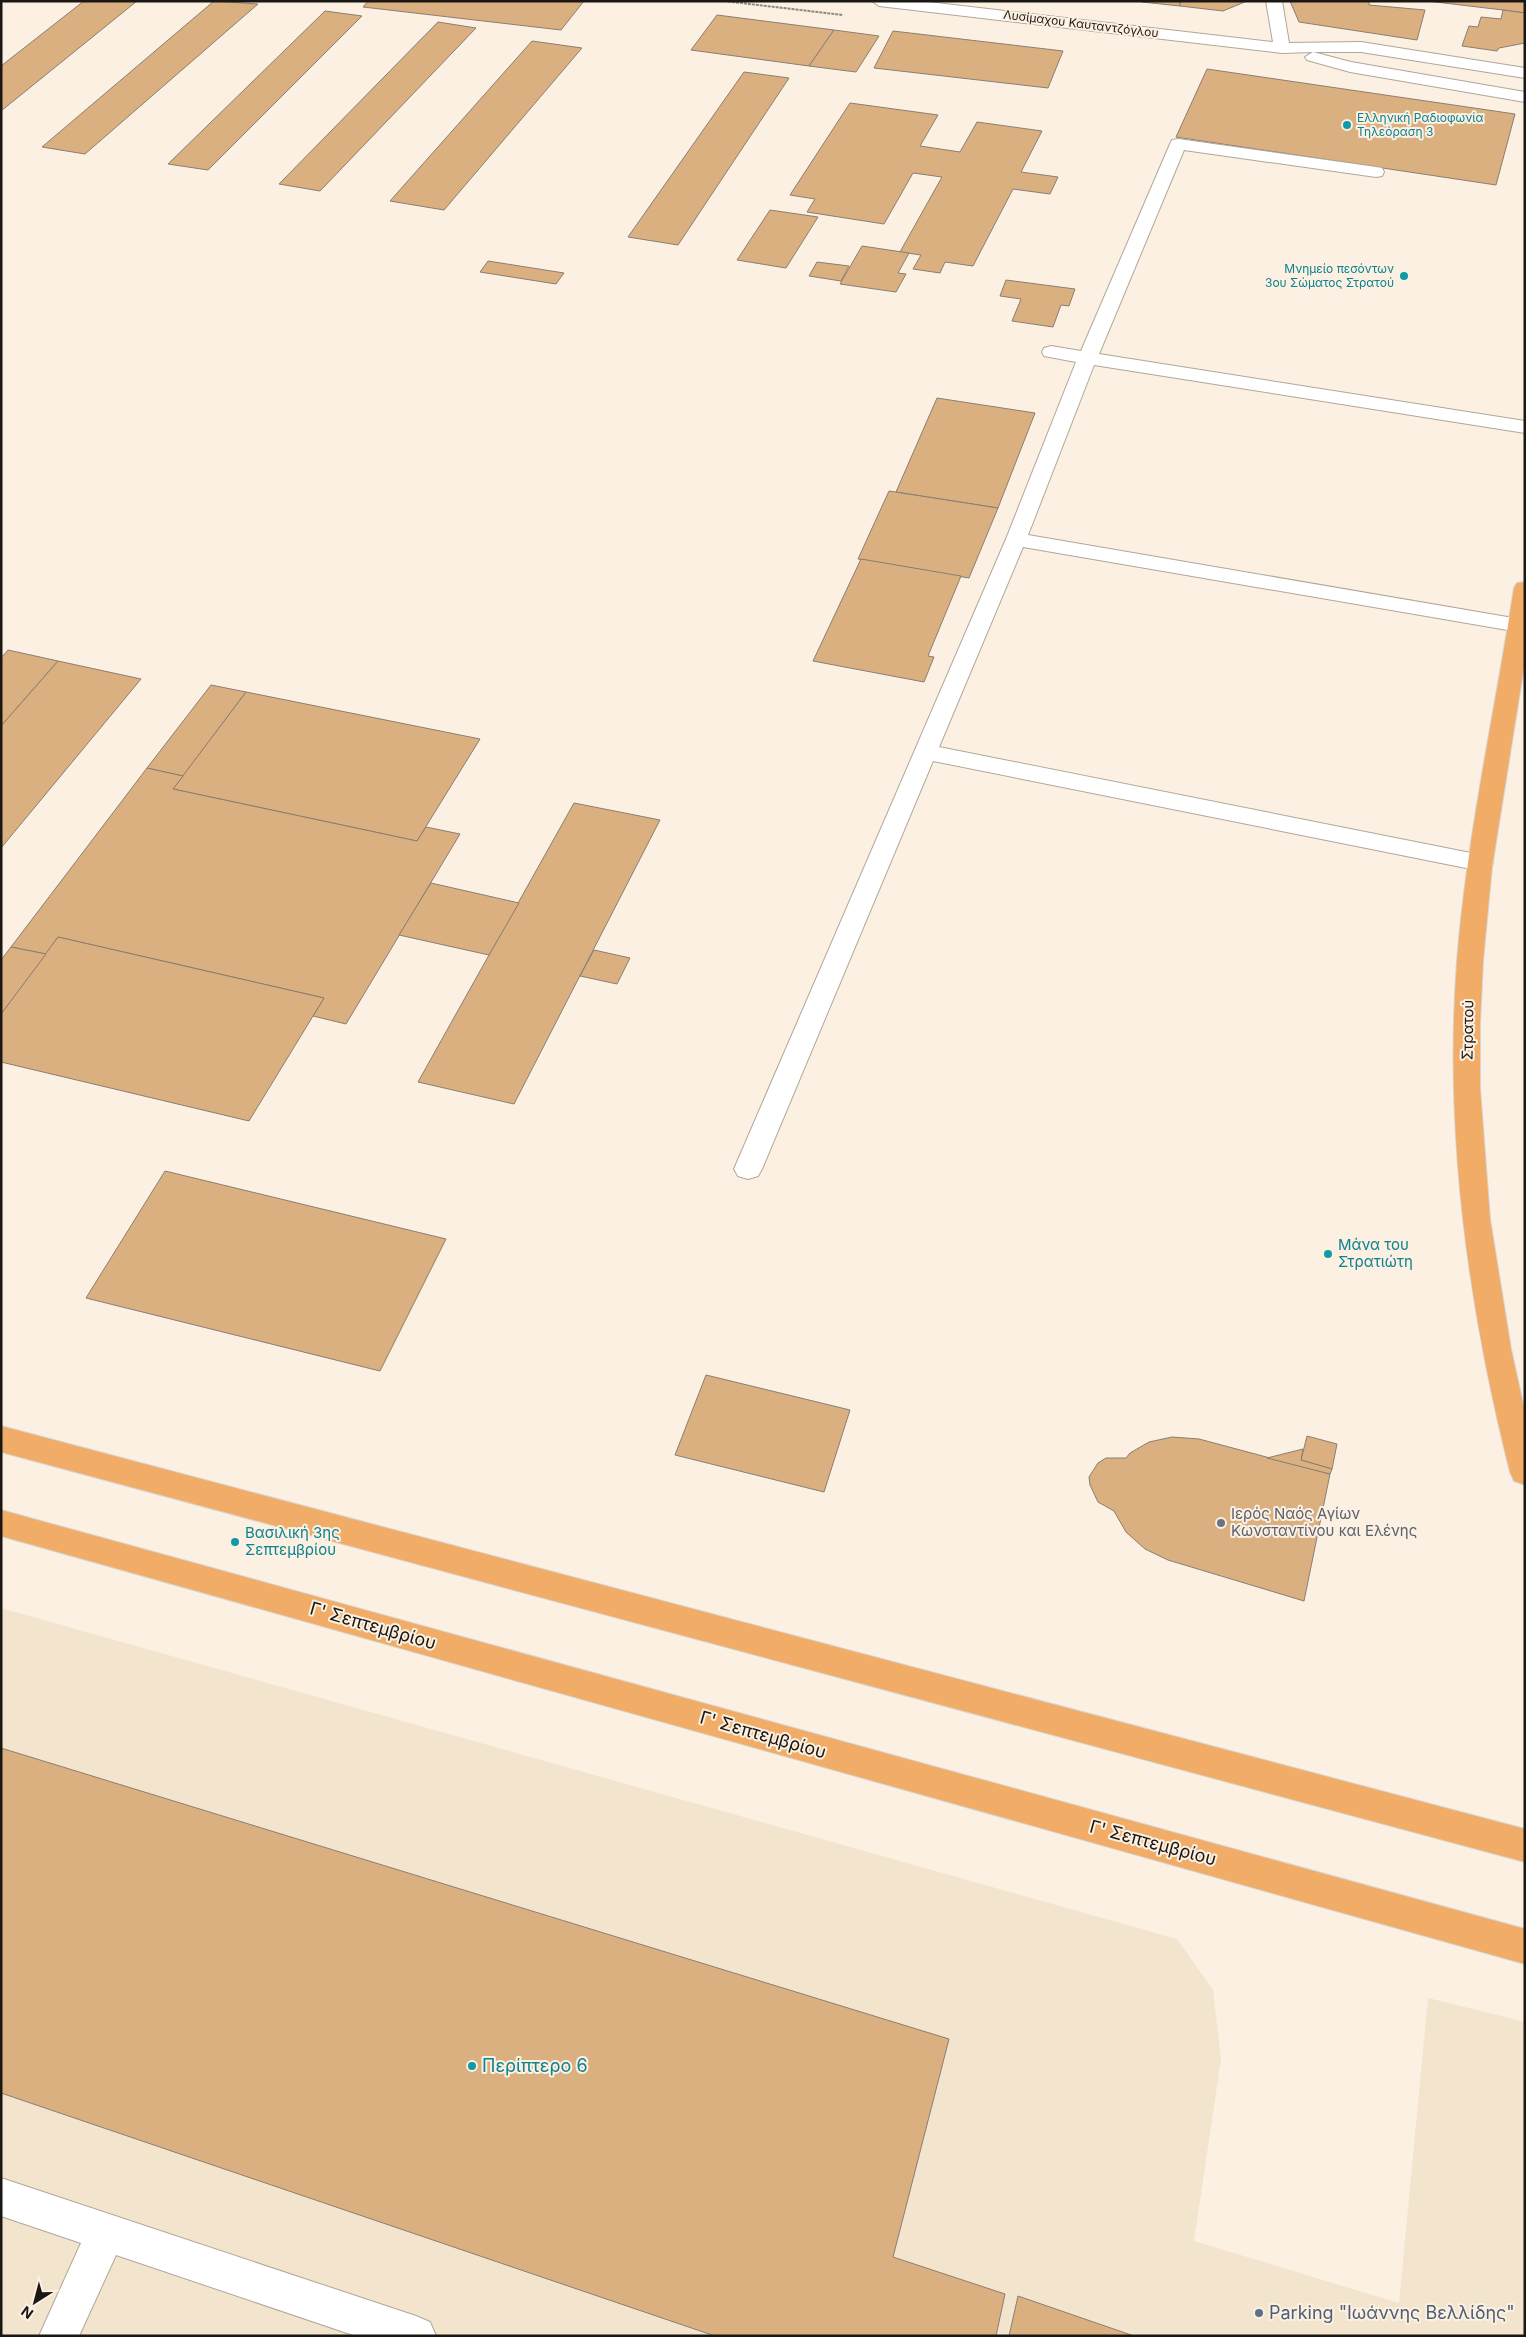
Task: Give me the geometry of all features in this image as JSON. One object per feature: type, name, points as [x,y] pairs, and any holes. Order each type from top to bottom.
[{"type":"main road","name":"Στρατού","points":[[1525,588],[1522,626],[1481,863],[1470,963],[1467,1028],[1467,1093],[1471,1154],[1485,1286],[1505,1393],[1525,1472]]},
{"type":"main road","points":[[1,1439],[1525,1846]]},
{"type":"main road","name":"Γ' Σεπτεμβρίου","points":[[1,1523],[1525,1947]]},
{"type":"street","name":"Λυσίμαχου Καυταντζόγλου","points":[[879,1],[1012,9],[1282,48],[1350,67],[1525,97]]},
{"type":"street","points":[[1274,1],[1282,48]]},
{"type":"street","name":"Λυσίμαχου Καυταντζόγλου","points":[[1282,48],[1361,47],[1525,73]]},
{"type":"street","points":[[748,1170],[1016,539],[1087,359],[1178,144],[1376,172]]},
{"type":"street","points":[[1051,352],[1525,427]]},
{"type":"street","points":[[1016,539],[1522,626]]},
{"type":"street","points":[[926,752],[1481,863]]},
{"type":"street","points":[[1,2197],[416,2336]]},
{"type":"street","points":[[58,2336],[106,2232]]},
{"type":"shaded area","points":[[1,1608],[1177,1939],[1213,1990],[1221,2059],[1194,2241],[1399,2303],[1428,1998],[1525,2022],[1525,2336],[1,2336]]},
{"type":"building","points":[[84,1],[137,1],[1,111],[1,66]]},
{"type":"building","points":[[214,1],[258,4],[85,154],[42,147]]},
{"type":"building","points":[[368,1],[584,1],[561,30],[363,7]]},
{"type":"building","points":[[1180,1],[1180,6],[1142,2]]},
{"type":"building","points":[[1180,1],[1247,1],[1223,11],[1180,6]]},
{"type":"building","points":[[1290,1],[1369,1],[1369,5],[1425,10],[1417,40],[1299,22]]},
{"type":"building","points":[[1427,1],[1525,1],[1525,13],[1503,10]]},
{"type":"building","points":[[1503,10],[1525,13],[1525,43],[1499,48],[1497,51],[1462,46],[1469,26],[1478,27],[1481,17],[1501,19]]},
{"type":"building","points":[[325,11],[362,16],[208,170],[168,164]]},
{"type":"building","points":[[717,15],[834,30],[809,66],[691,50]]},
{"type":"building","points":[[438,22],[476,28],[320,191],[279,184]]},
{"type":"building","points":[[834,30],[879,36],[856,72],[809,66]]},
{"type":"building","points":[[893,31],[1063,51],[1048,88],[874,68]]},
{"type":"building","points":[[532,41],[582,48],[444,210],[390,201]]},
{"type":"building","name":"Ελληνική Ραδιοφωνία Τηλεόραση 3","points":[[1207,69],[1515,114],[1496,185],[1176,137]]},
{"type":"building","points":[[744,72],[789,78],[678,245],[628,237]]},
{"type":"building","points":[[850,103],[938,115],[920,146],[960,152],[977,122],[1042,131],[1021,172],[1058,177],[1050,194],[1013,189],[973,266],[945,262],[940,273],[913,269],[921,255],[900,252],[942,177],[913,173],[884,224],[807,212],[815,199],[790,195]]},
{"type":"building","points":[[770,210],[818,217],[786,268],[737,260]]},
{"type":"building","points":[[862,246],[909,253],[898,273],[906,274],[896,292],[840,284]]},
{"type":"building","points":[[488,261],[564,273],[556,284],[480,272]]},
{"type":"building","points":[[817,262],[849,266],[841,281],[809,276]]},
{"type":"building","points":[[1006,280],[1075,289],[1069,306],[1061,305],[1053,327],[1012,321],[1021,299],[1000,296]]},
{"type":"building","points":[[937,398],[1035,413],[998,508],[896,492]]},
{"type":"building","points":[[889,491],[998,508],[969,578],[858,559]]},
{"type":"building","points":[[861,559],[961,576],[928,656],[934,657],[924,682],[813,661]]},
{"type":"building","points":[[8,650],[58,661],[1,726],[1,658]]},
{"type":"building","points":[[58,661],[141,679],[1,848],[1,726]]},
{"type":"building","points":[[211,685],[246,692],[183,776],[147,768]]},
{"type":"building","points":[[246,692],[480,739],[417,841],[173,789]]},
{"type":"building","points":[[147,768],[183,776],[173,789],[417,841],[426,827],[460,834],[346,1024],[313,1016],[324,998],[58,937],[46,954],[11,947]]},
{"type":"building","points":[[574,803],[660,820],[514,1104],[418,1082]]},
{"type":"building","points":[[431,883],[519,903],[489,955],[399,935]]},
{"type":"building","points":[[58,937],[324,998],[249,1121],[1,1062],[1,1014]]},
{"type":"building","points":[[11,947],[46,954],[1,1014],[1,960]]},
{"type":"building","points":[[594,950],[630,958],[617,984],[580,976]]},
{"type":"building","points":[[165,1171],[446,1239],[380,1371],[86,1298]]},
{"type":"building","points":[[706,1375],[850,1410],[824,1492],[675,1455]]},
{"type":"building","points":[[1307,1436],[1337,1444],[1332,1469],[1301,1460]]},
{"type":"building","name":"Ιερός Ναός Αγίων Κωνσταντίνου και Ελένης","points":[[1172,1437],[1199,1439],[1330,1474],[1304,1601],[1168,1560],[1145,1549],[1126,1532],[1114,1511],[1098,1502],[1090,1485],[1089,1477],[1098,1463],[1106,1458],[1126,1458],[1130,1453],[1149,1442]]},
{"type":"building","points":[[1303,1449],[1301,1460],[1332,1469],[1330,1474],[1267,1458]]},
{"type":"building","name":"Περίπτερο 6","points":[[1,1748],[949,2039],[893,2257],[1005,2294],[996,2336],[715,2336],[1,2093]]},
{"type":"building","points":[[1018,2296],[1134,2336],[1009,2336]]},
{"type":"place","name":"Ελληνική Ραδιοφωνία Τηλεόραση 3","points":[[1347,125]]},
{"type":"place","name":"Μνημείο πεσόντων 3ου Σώματος Στρατού","points":[[1404,276]]},
{"type":"place","name":"Μάνα του Στρατιώτη","points":[[1328,1254]]},
{"type":"place","name":"Ιερός Ναός Αγίων Κωνσταντίνου και Ελένης","points":[[1221,1523]]},
{"type":"place","name":"Βασιλική 3ης Σεπτεμβρίου","points":[[235,1542]]},
{"type":"place","name":"Περίπτερο 6","points":[[472,2066]]},
{"type":"place","name":"Parking \"Ιωάννης Βελλίδης\"","points":[[1259,2313]]}]
